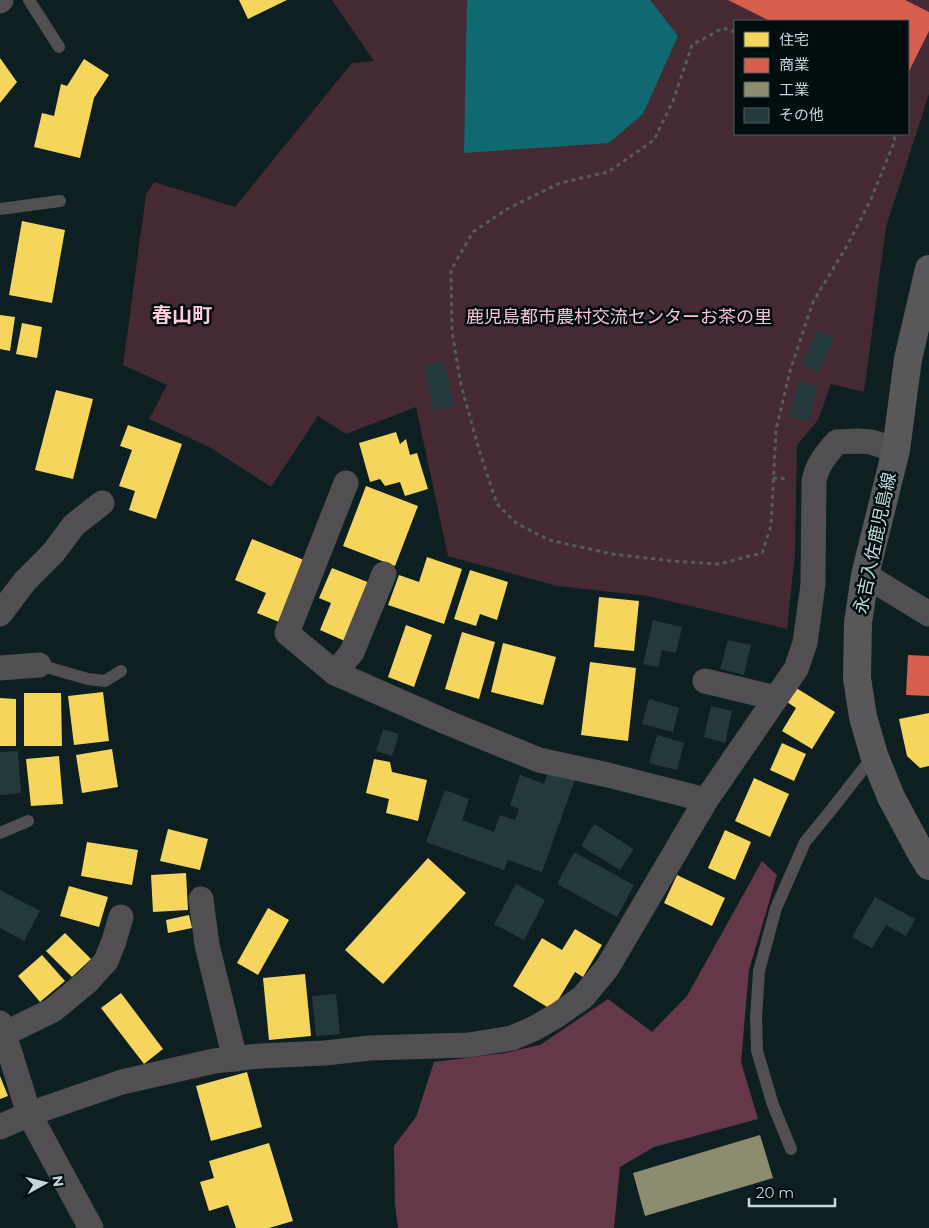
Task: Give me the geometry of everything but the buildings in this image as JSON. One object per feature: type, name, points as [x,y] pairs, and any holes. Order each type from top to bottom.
[{"type":"main road","name":"永吉入佐鹿児島線","points":[[929,269],[926,297],[908,359],[896,450],[865,576],[858,623],[857,678],[863,717],[874,755],[891,797],[929,866]]},
{"type":"street","points":[[0,1127],[29,1114],[122,1082],[214,1061],[370,1048],[469,1045],[512,1038],[556,1016],[583,997],[607,968],[706,800],[796,669],[806,635],[814,584],[814,481],[816,470],[826,454],[837,442],[871,442],[896,450]]},
{"type":"street","points":[[346,483],[287,633],[335,673],[446,722],[539,760],[706,800]]},
{"type":"street","points":[[0,614],[25,581],[53,553],[74,524],[102,503]]},
{"type":"street","points":[[335,673],[352,652],[384,574]]},
{"type":"street","points":[[865,576],[929,614]]},
{"type":"street","points":[[0,668],[39,665]]},
{"type":"street","points":[[705,681],[776,698]]},
{"type":"street","points":[[201,898],[207,945],[235,1059]]},
{"type":"street","points":[[91,1228],[29,1114],[2,1029],[53,1010],[88,980],[106,961],[121,917]]},
{"type":"lane","points":[[30,0],[60,48]]},
{"type":"lane","points":[[0,209],[60,201]]},
{"type":"lane","points":[[39,665],[88,679],[105,681],[121,671]]},
{"type":"lane","points":[[791,1149],[773,1105],[757,1051],[756,1017],[759,971],[776,908],[805,842],[874,755]]},
{"type":"lane","points":[[0,833],[28,821]]},
{"type":"path","points":[[734,32],[723,28],[692,45],[673,101],[654,140],[608,172],[560,183],[507,209],[473,232],[451,270],[452,332],[461,385],[479,450],[497,504],[516,523],[549,540],[612,554],[672,562],[719,564],[762,553],[771,526],[776,430],[790,371],[813,302],[848,244],[871,199],[895,140],[893,135]]},
{"type":"green space","name":"鹿児島都市農村交流センターお茶の里","points":[[332,0],[929,0],[929,94],[886,227],[864,392],[831,384],[818,420],[797,445],[795,553],[787,629],[648,596],[557,586],[448,556],[416,407],[346,434],[318,416],[271,487],[211,448],[149,419],[167,385],[123,365],[146,195],[154,182],[235,207],[352,63],[374,61]]},
{"type":"shaded area","points":[[762,861],[777,875],[749,970],[741,1062],[758,1119],[654,1147],[620,1167],[614,1228],[398,1228],[395,1204],[394,1146],[416,1117],[434,1062],[505,1053],[540,1045],[608,999],[652,1032],[687,996]]},
{"type":"water","points":[[467,0],[650,0],[678,36],[643,114],[609,143],[464,153]]},
{"type":"district","name":"春山町","points":[[182,315]]}]
